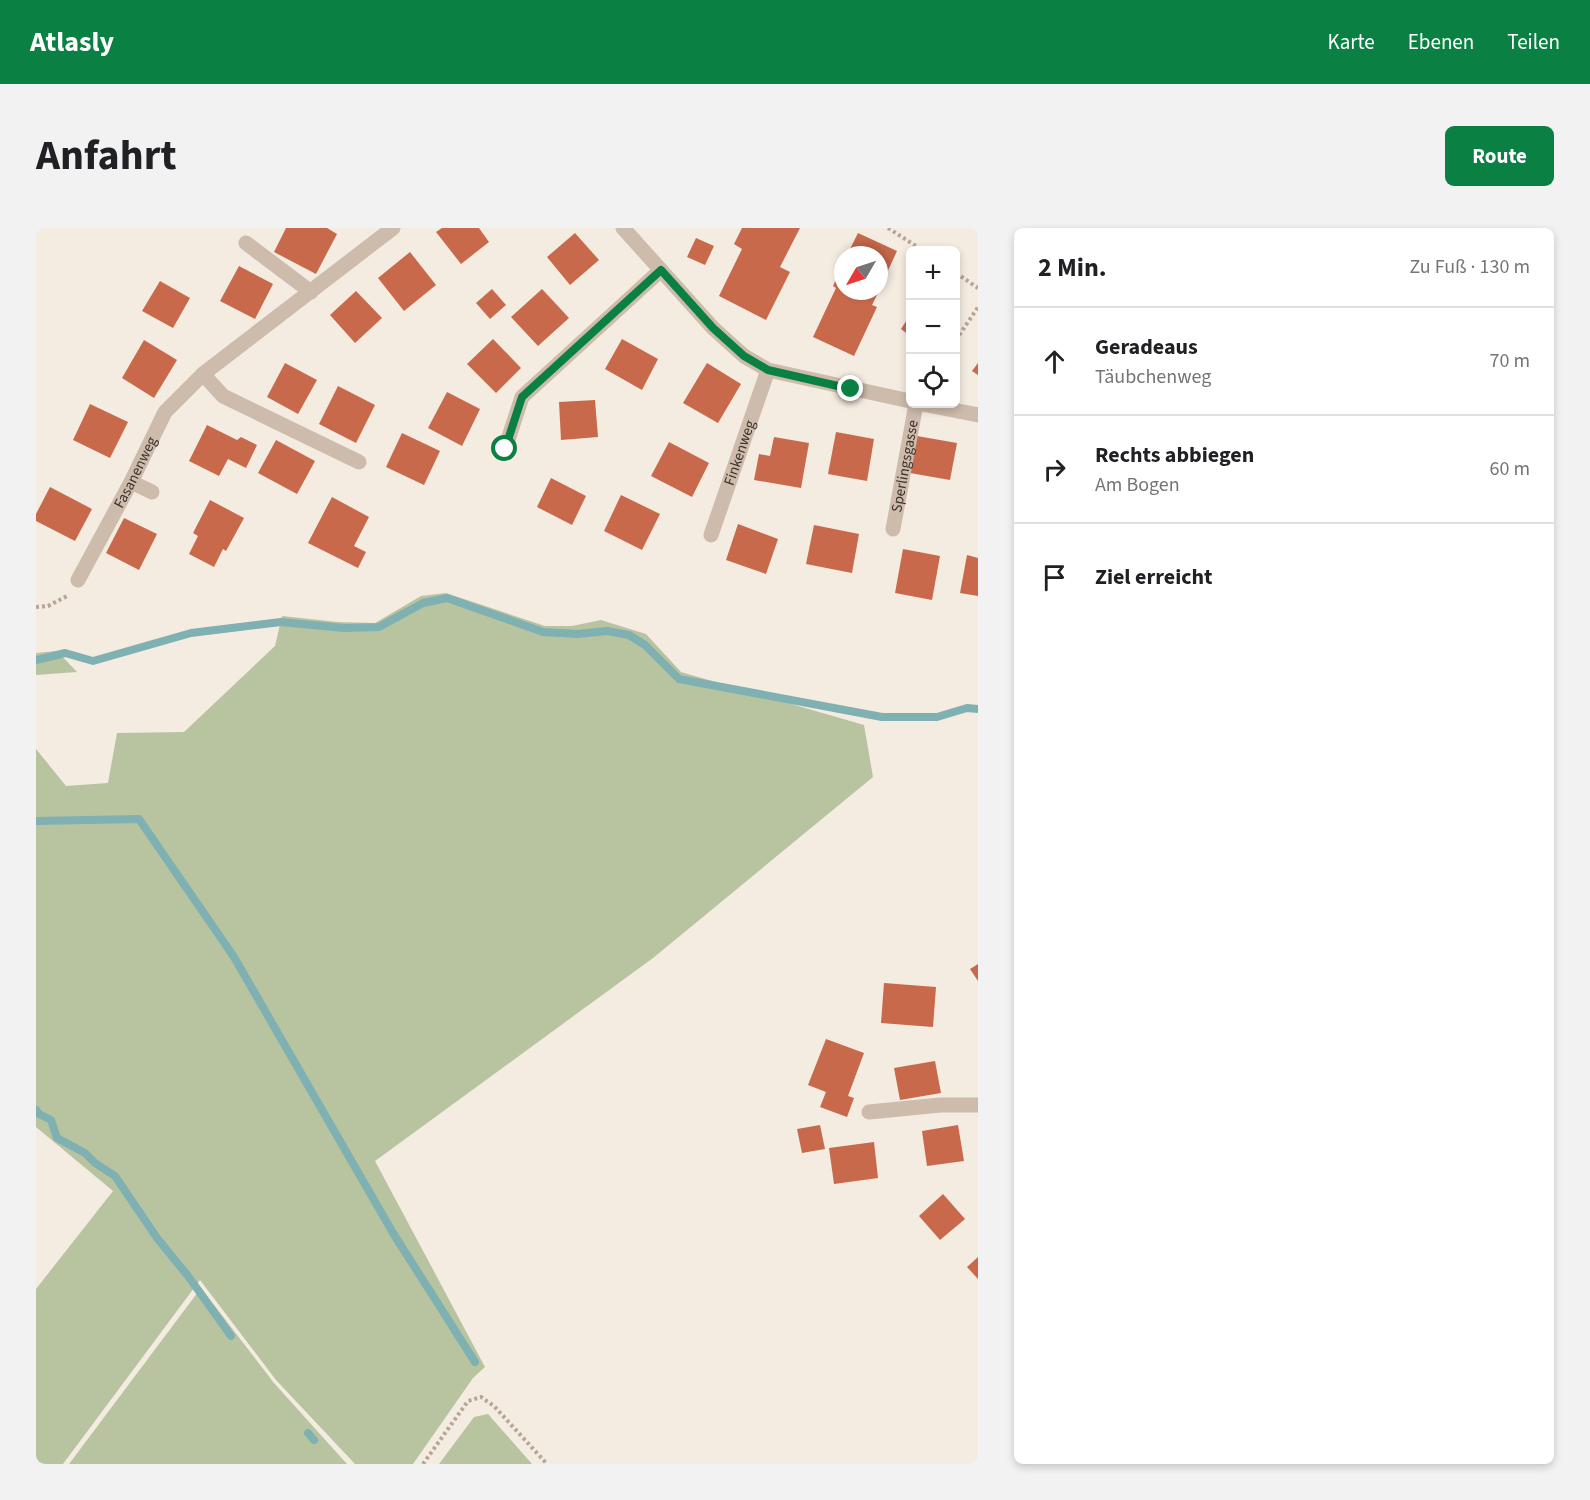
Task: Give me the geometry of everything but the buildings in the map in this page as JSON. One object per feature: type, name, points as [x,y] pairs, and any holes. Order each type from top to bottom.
[{"type":"street","name":"Fasanenweg","points":[[78,580],[131,482],[165,412],[203,374],[393,228]]},
{"type":"street","points":[[623,228],[713,328],[744,356],[768,370],[906,400]]},
{"type":"street","points":[[246,243],[311,292]]},
{"type":"street","points":[[505,449],[522,397],[661,270]]},
{"type":"street","name":"Finkenweg","points":[[711,535],[768,370]]},
{"type":"street","points":[[203,374],[223,396],[359,462]]},
{"type":"street","name":"Sperlingsgasse","points":[[893,529],[915,408]]},
{"type":"street","points":[[942,408],[978,415]]},
{"type":"street","points":[[131,482],[152,492]]},
{"type":"street","points":[[869,1112],[978,1105]]},
{"type":"path","points":[[888,228],[916,246]]},
{"type":"path","points":[[960,276],[978,288]]},
{"type":"path","points":[[960,334],[978,307]]},
{"type":"path","points":[[36,607],[58,602],[69,594],[78,580]]},
{"type":"path","points":[[423,1464],[468,1401],[481,1397],[494,1406],[547,1464]]},
{"type":"green space","points":[[446,593],[545,626],[572,626],[601,620],[646,634],[681,672],[864,725],[873,777],[653,958],[375,1161],[485,1367],[473,1378],[413,1464],[355,1464],[276,1380],[200,1280],[63,1464],[36,1464],[36,1289],[113,1191],[36,1127],[36,749],[66,786],[108,783],[117,733],[184,732],[275,646],[282,616],[375,623],[421,596]]},
{"type":"green space","points":[[57,651],[77,672],[36,675],[36,653]]},
{"type":"green space","points":[[201,1288],[274,1383],[347,1464],[69,1464]]},
{"type":"green space","points":[[488,1414],[532,1464],[439,1464],[474,1417]]},
{"type":"waterway","points":[[36,660],[65,653],[93,661],[191,633],[281,622],[344,628],[379,627],[423,603],[447,598],[543,632],[578,634],[607,631],[629,635],[645,645],[679,679],[882,717],[937,717],[967,708],[978,709]]},
{"type":"waterway","points":[[36,821],[139,819],[234,957],[393,1233],[475,1362]]},
{"type":"waterway","points":[[36,1110],[51,1120],[57,1138],[85,1153],[95,1163],[115,1176],[157,1238],[188,1276],[231,1336]]},
{"type":"waterway","points":[[308,1433],[314,1440]]},
{"type":"route","points":[[505,449],[522,397],[661,270],[713,328],[744,356],[768,370],[851,389]]}]
